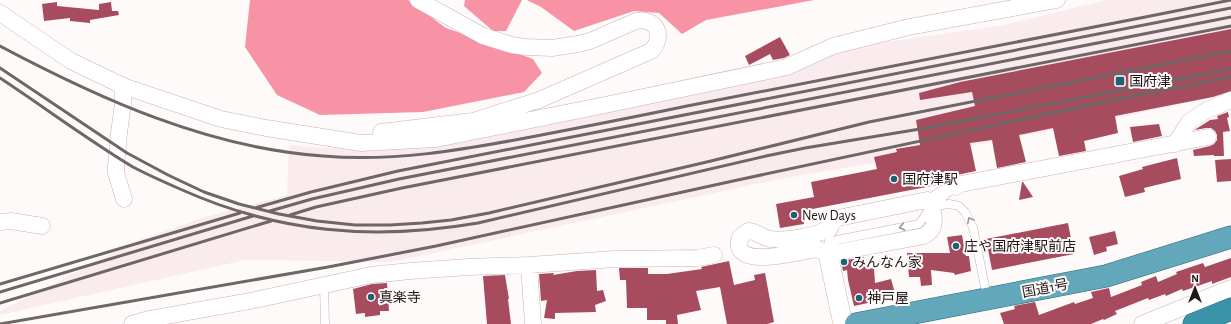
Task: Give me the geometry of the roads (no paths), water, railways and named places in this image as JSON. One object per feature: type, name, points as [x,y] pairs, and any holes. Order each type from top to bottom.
[{"type":"highway","name":"国道1号","points":[[856,324],[1106,276],[1231,237]]},
{"type":"highway","points":[[1194,324],[1231,309]]},
{"type":"street","points":[[334,139],[473,121],[539,100],[651,51],[656,44],[658,36],[652,22],[642,20],[636,21],[590,41],[578,44],[552,48],[512,45],[483,36],[418,0]]},
{"type":"street","points":[[0,13],[71,61],[123,86],[221,119],[266,128],[361,142],[436,139],[787,67],[833,46],[909,26],[1057,0]]},
{"type":"street","points":[[123,86],[123,104],[116,173],[124,199]]},
{"type":"street","points":[[1175,144],[1189,122],[1207,110],[1231,100]]},
{"type":"street","points":[[954,187],[969,182],[1208,137]]},
{"type":"street","points":[[929,203],[934,224],[932,229],[924,236],[828,254],[818,249],[760,258],[743,253],[739,246],[740,237],[748,231],[757,232],[767,238],[779,240],[813,235],[826,229],[832,221],[838,218],[929,203]]},
{"type":"street","points":[[0,222],[11,221],[42,226]]},
{"type":"street","points":[[828,254],[843,324]]},
{"type":"street","points":[[132,324],[149,319],[179,318],[371,275],[468,267],[529,265],[615,259],[697,258],[714,255]]},
{"type":"street","points":[[529,265],[533,324]]},
{"type":"street","points":[[1142,324],[1231,288]]},
{"type":"lane","points":[[929,203],[942,190],[954,187]]},
{"type":"lane","points":[[828,254],[828,237],[832,230],[837,226],[929,203],[959,206],[966,212],[973,227],[987,299]]},
{"type":"lane","points":[[324,285],[325,324]]},
{"type":"railway","points":[[0,46],[38,66],[116,102],[197,132],[238,143],[280,151],[323,156],[376,157],[428,154],[505,142],[1231,0]]},
{"type":"railway","points":[[255,208],[311,192],[398,171],[1231,8]]},
{"type":"railway","points":[[270,211],[312,199],[399,179],[1231,17]]},
{"type":"railway","points":[[290,215],[316,207],[402,188],[1231,26]]},
{"type":"railway","points":[[0,68],[127,153],[204,192],[239,204],[279,214],[317,221],[355,225],[390,225],[451,220],[489,213],[869,122],[1231,51]]},
{"type":"railway","points":[[0,78],[116,157],[150,176],[180,189],[217,204],[290,224],[363,232],[439,229],[478,223],[805,148],[926,128],[1231,69]]},
{"type":"railway","points":[[0,324],[328,267],[436,246],[1122,98],[1231,77]]},
{"type":"railway","points":[[0,284],[240,213]]},
{"type":"railway","points":[[0,292],[253,216]]},
{"type":"railway","points":[[0,303],[271,221]]},
{"type":"place","name":"国府津","points":[[1120,81]]},
{"type":"place","name":"国府津駅","points":[[894,179]]},
{"type":"place","name":"New Days","points":[[794,215]]},
{"type":"place","name":"庄や国府津駅前店","points":[[956,246]]},
{"type":"place","name":"みんなん家","points":[[844,262]]},
{"type":"place","name":"真楽寺","points":[[371,297]]},
{"type":"place","name":"神戸屋","points":[[859,298]]}]
